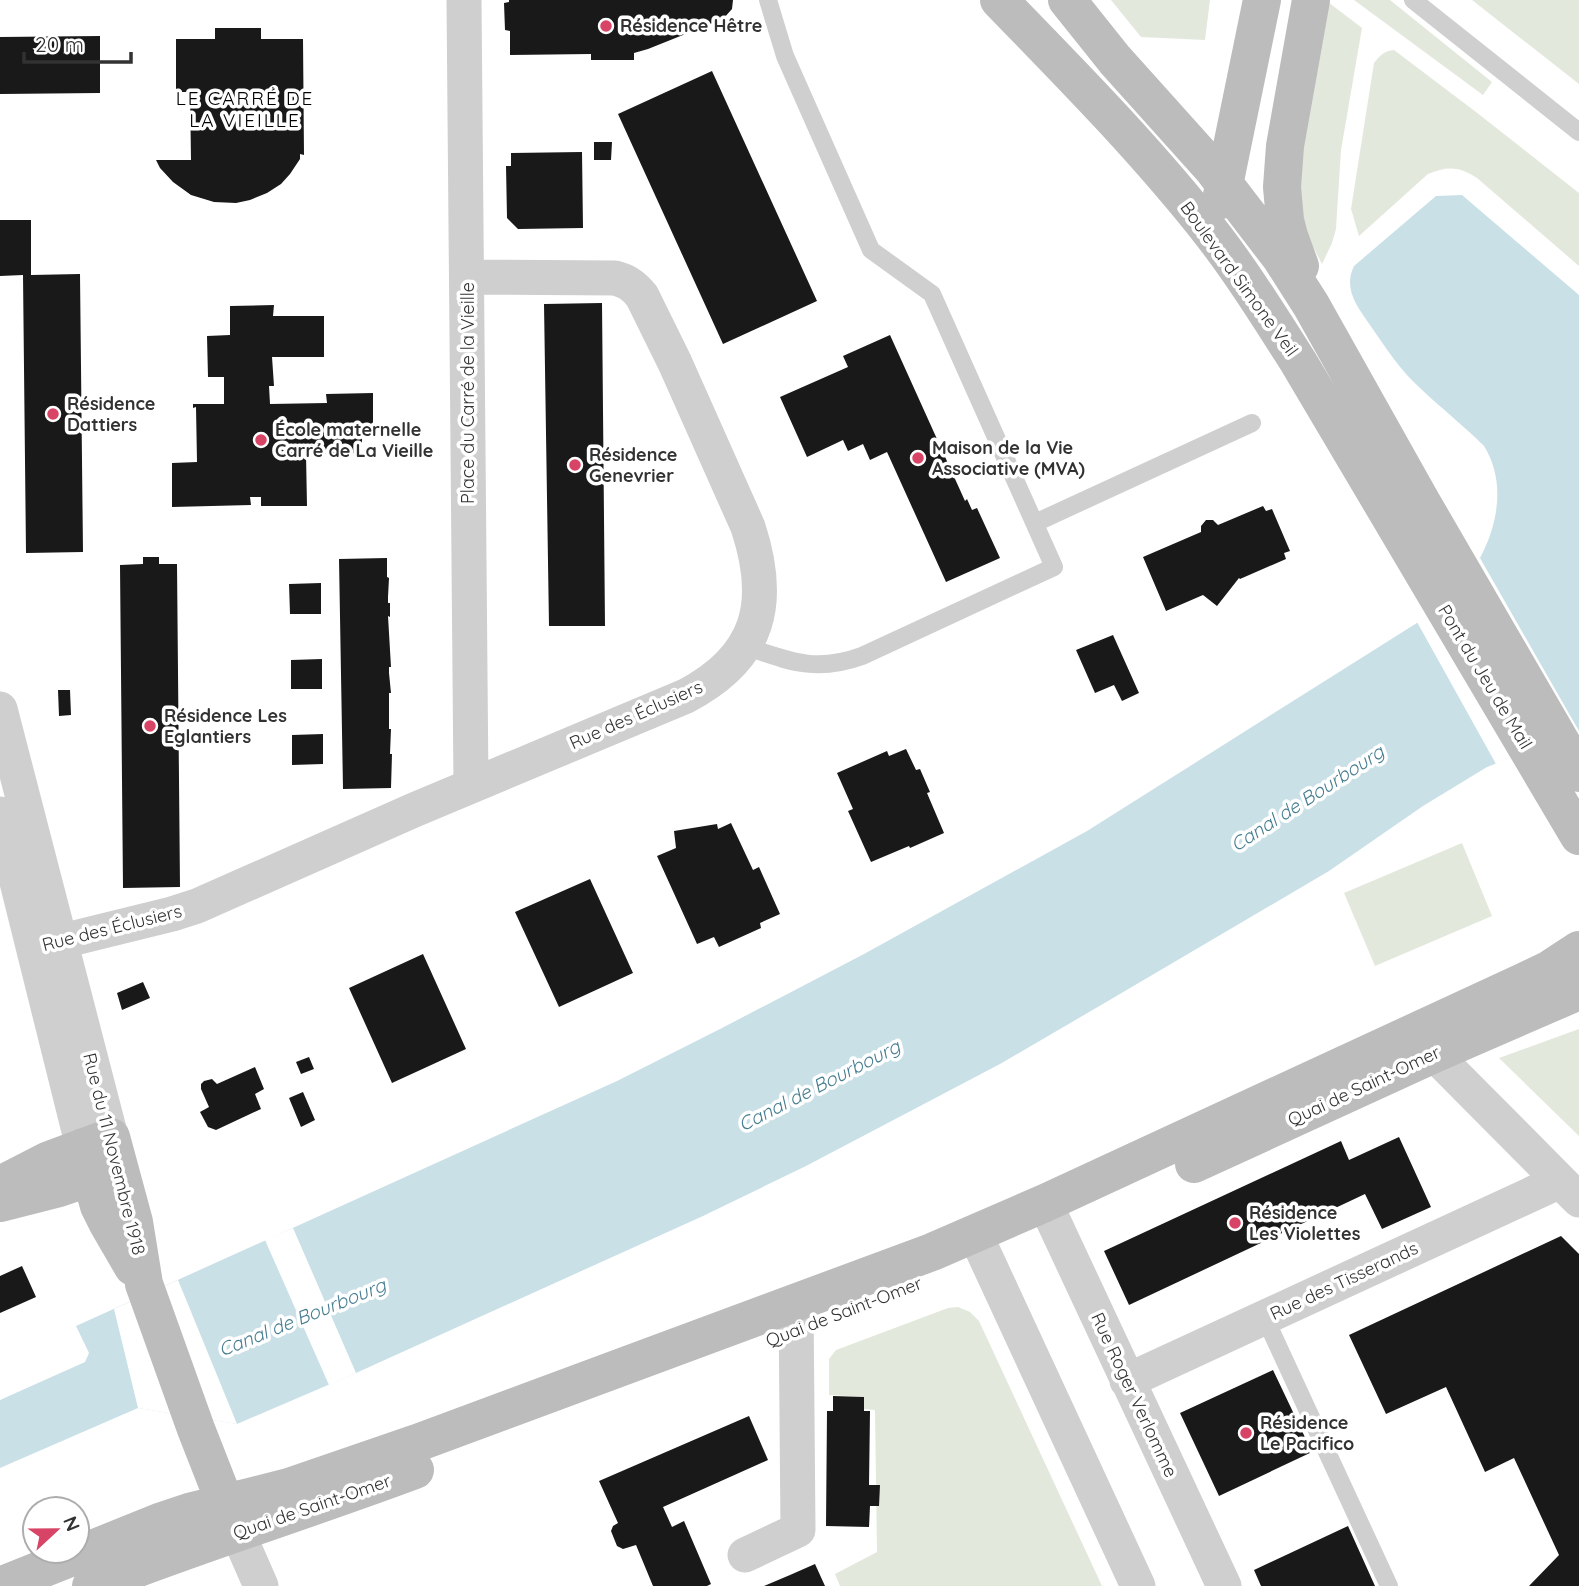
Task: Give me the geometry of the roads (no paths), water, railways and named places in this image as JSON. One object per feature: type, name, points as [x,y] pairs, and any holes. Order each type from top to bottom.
[{"type":"main road","name":"Boulevard Simone Veil","points":[[999,0],[1051,52],[1190,207],[1225,252],[1299,363],[1407,510]]},
{"type":"main road","points":[[1049,0],[1079,24],[1115,60]]},
{"type":"main road","points":[[1067,0],[1115,60],[1224,183],[1281,258],[1330,339]]},
{"type":"main road","points":[[1225,252],[1218,217],[1261,2]]},
{"type":"main road","points":[[1309,15],[1285,146],[1282,204],[1285,220],[1294,250],[1330,339],[1407,510]]},
{"type":"main road","name":"Pont du Jeu de Mail","points":[[1407,510],[1579,773]]},
{"type":"main road","name":"Pont du Jeu de Mail","points":[[1407,510],[1579,836]]},
{"type":"main road","name":"Quai de Saint-Omer","points":[[1423,1044],[1579,950]]},
{"type":"main road","name":"Quai de Saint-Omer","points":[[0,1586],[162,1521],[231,1518],[322,1505],[797,1317],[932,1252],[980,1246],[1423,1044],[1579,991]]},
{"type":"main road","points":[[0,1185],[36,1166],[101,1157]]},
{"type":"main road","points":[[0,1203],[59,1188],[101,1157]]},
{"type":"main road","name":"Rue du 11 Novembre 1918","points":[[101,1157],[99,1206],[144,1284],[196,1429]]},
{"type":"main road","name":"Quai de Saint-Omer","points":[[196,1429],[231,1518]]},
{"type":"main road","name":"Quai de Saint-Omer","points":[[91,1586],[190,1549],[231,1518]]},
{"type":"street","name":"Place du Carré de la Vieille","points":[[464,0],[471,786]]},
{"type":"street","name":"Rue des Éclusiers","points":[[47,944],[197,906],[471,786],[686,696],[724,671],[744,646],[753,628],[760,602],[761,583],[754,546],[675,363],[642,296],[635,287],[615,278],[467,277]]},
{"type":"street","name":"Rue du 11 Novembre 1918","points":[[0,709],[47,944],[101,1157]]},
{"type":"street","name":"Rue du 11 Novembre 1918","points":[[0,814],[47,944]]},
{"type":"street","points":[[1423,1044],[1570,1191]]},
{"type":"street","name":"Rue des Tisserands","points":[[1128,1381],[1265,1318],[1570,1191]]},
{"type":"street","name":"Rue Roger Verlomme","points":[[1050,1215],[1224,1586]]},
{"type":"street","points":[[980,1246],[1138,1586]]},
{"type":"street","points":[[745,1555],[798,1530],[797,1317]]},
{"type":"street","points":[[231,1518],[261,1586]]},
{"type":"lane","points":[[744,646],[796,663],[812,665],[845,662],[1054,567],[932,293],[871,250],[785,56],[768,0]]},
{"type":"lane","points":[[1413,0],[1579,132]]},
{"type":"lane","points":[[1035,523],[1252,423]]},
{"type":"lane","points":[[1265,1318],[1389,1586]]},
{"type":"water","name":"Canal de Bourbourg","points":[[1462,195],[1579,295],[1579,749],[1513,757],[1487,767],[1423,806],[1329,871],[1000,1064],[806,1166],[703,1216],[237,1424],[138,1408],[0,1468],[0,1400],[85,1362],[89,1353],[76,1326],[617,1081],[864,954],[1087,831],[1428,616],[1460,587],[1481,556],[1494,520],[1497,482],[1484,446],[1399,366],[1356,304],[1350,282],[1354,266],[1436,196]]},
{"type":"place","name":"Résidence Hêtre","points":[[606,26]]},
{"type":"place","name":"Résidence Dattiers","points":[[53,414]]},
{"type":"place","name":"École maternelle Carré de La Vieille","points":[[261,440]]},
{"type":"place","name":"Maison de la Vie Associative (MVA)","points":[[918,458]]},
{"type":"place","name":"Résidence Genevrier","points":[[575,465]]},
{"type":"place","name":"Résidence Les Eglantiers","points":[[150,726]]},
{"type":"place","name":"Résidence Les Violettes","points":[[1235,1223]]},
{"type":"place","name":"Résidence Le Pacifico","points":[[1246,1433]]},
{"type":"district","name":"LE CARRÉ DE LA VIEILLE","points":[[245,109]]}]
